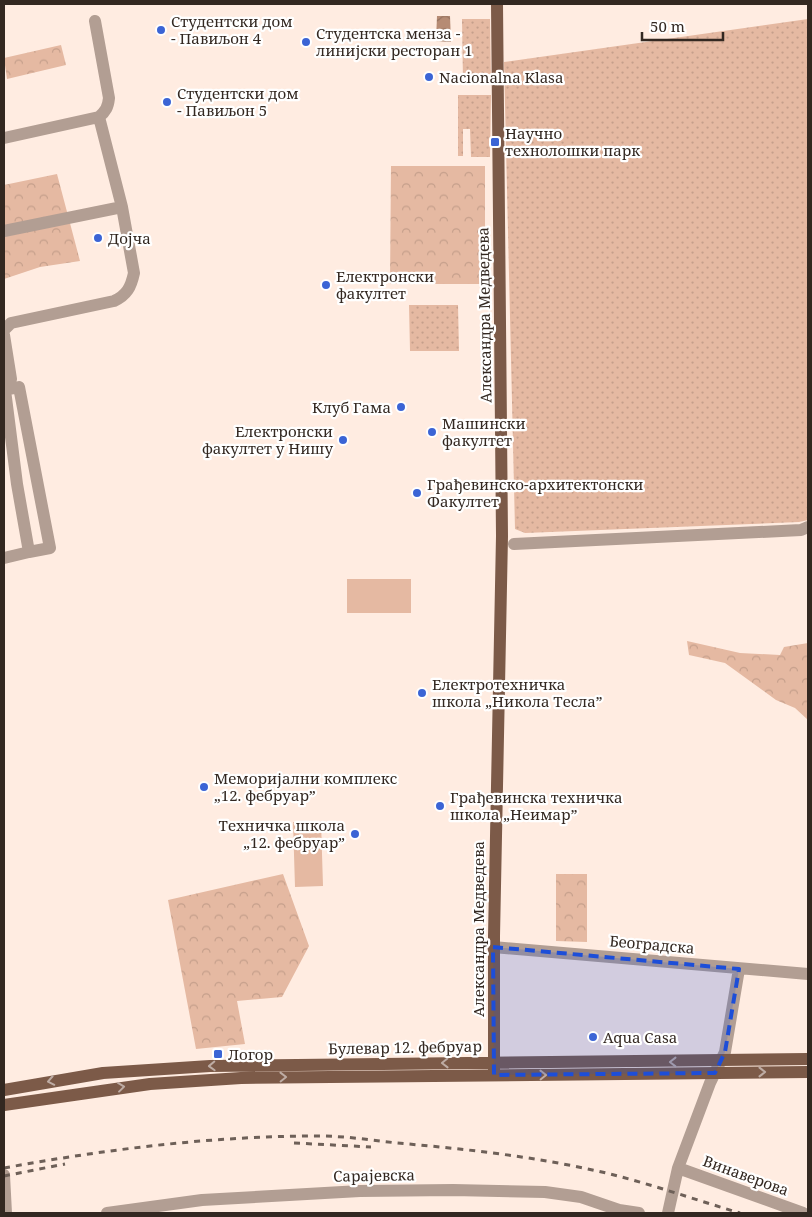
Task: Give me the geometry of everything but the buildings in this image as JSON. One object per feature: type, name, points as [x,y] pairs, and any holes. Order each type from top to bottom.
[{"type":"main road","name":"Александра Медведева","points":[[494,1076],[494,947],[502,536],[497,4]]},
{"type":"main road","name":"Булевар 12. фебруар","points":[[4,1090],[103,1074],[210,1066],[494,1061],[523,1063],[808,1059]]},
{"type":"main road","name":"Булевар 12. фебруар","points":[[4,1105],[150,1084],[241,1078],[808,1072]]},
{"type":"street","points":[[4,138],[100,117],[108,106],[109,98],[95,21]]},
{"type":"street","points":[[4,330],[11,323],[114,301],[122,297],[129,290],[134,273],[122,208],[100,117]]},
{"type":"street","points":[[4,231],[122,208]]},
{"type":"street","points":[[4,335],[11,379],[5,391],[29,552]]},
{"type":"street","points":[[4,558],[50,548],[19,388],[5,391]]},
{"type":"street","points":[[22,514],[43,511]]},
{"type":"street","points":[[514,544],[801,530],[808,527]]},
{"type":"street","name":"Београдска","points":[[494,947],[808,974]]},
{"type":"street","points":[[668,1213],[678,1168],[715,1073],[722,1061],[739,969]]},
{"type":"street","name":"Винаверова","points":[[678,1168],[803,1213]]},
{"type":"street","points":[[4,1174],[6,1213]]},
{"type":"street","name":"Сарајевска","points":[[108,1213],[202,1200],[360,1191],[453,1190],[545,1192],[580,1197],[619,1210],[639,1213]]},
{"type":"street","points":[[602,1213],[619,1210]]},
{"type":"highlighted area","points":[[493,947],[739,969],[725,1052],[715,1073],[494,1075]]},
{"type":"green space","points":[[462,19],[490,19],[491,81],[463,81]]},
{"type":"green space","points":[[808,19],[808,520],[799,522],[525,533],[515,529],[504,62]]},
{"type":"green space","points":[[61,45],[66,65],[7,79],[4,58]]},
{"type":"green space","points":[[458,95],[491,95],[490,157],[471,157],[470,129],[463,129],[463,156],[458,156]]},
{"type":"green space","points":[[391,166],[485,166],[485,284],[390,284]]},
{"type":"green space","points":[[57,174],[80,261],[40,267],[4,279],[4,185]]},
{"type":"green space","points":[[409,305],[458,305],[459,351],[410,351]]},
{"type":"green space","points":[[347,579],[411,579],[411,613],[347,613]]},
{"type":"green space","points":[[687,641],[740,653],[780,655],[784,647],[808,643],[808,720],[795,708],[776,700],[725,663],[689,655]]},
{"type":"green space","points":[[321,821],[323,886],[295,887],[293,822]]},
{"type":"green space","points":[[283,874],[309,946],[282,997],[237,1001],[245,1044],[196,1049],[168,900]]},
{"type":"green space","points":[[556,874],[587,874],[587,942],[556,941]]},
{"type":"water","points":[[437,16],[450,16],[451,42],[436,41]]},
{"type":"railway","points":[[4,1168],[82,1155],[200,1141],[239,1138],[338,1137],[476,1151],[554,1162],[623,1177],[740,1213]]},
{"type":"railway","points":[[294,1143],[371,1147]]},
{"type":"railway","points":[[4,1176],[65,1164]]},
{"type":"place","name":"Студентски дом - Павиљон 4","points":[[161,30]]},
{"type":"place","name":"Студентска менза - линијски ресторан 1","points":[[306,42]]},
{"type":"place","name":"Nacionalna Klasa","points":[[429,77]]},
{"type":"place","name":"Студентски дом - Павиљон 5","points":[[167,102]]},
{"type":"place","name":"Научно технолошки парк","points":[[495,142]]},
{"type":"place","name":"Дојча","points":[[98,238]]},
{"type":"place","name":"Електронски факултет","points":[[326,285]]},
{"type":"place","name":"Клуб Гама","points":[[401,407]]},
{"type":"place","name":"Машински факултет","points":[[432,432]]},
{"type":"place","name":"Електронски факултет у Нишу","points":[[343,440]]},
{"type":"place","name":"Грађевинско-архитектонски Факултет","points":[[417,493]]},
{"type":"place","name":"Електротехничка школа „Никола Тесла”","points":[[422,693]]},
{"type":"place","name":"Меморијални комплекс „12. фебруар”","points":[[204,787]]},
{"type":"place","name":"Грађевинска техничка школа „Неимар”","points":[[440,806]]},
{"type":"place","name":"Техничка школа „12. фебруар”","points":[[355,834]]},
{"type":"place","name":"Aqua Casa","points":[[593,1037]]},
{"type":"place","name":"Логор","points":[[218,1054]]}]
